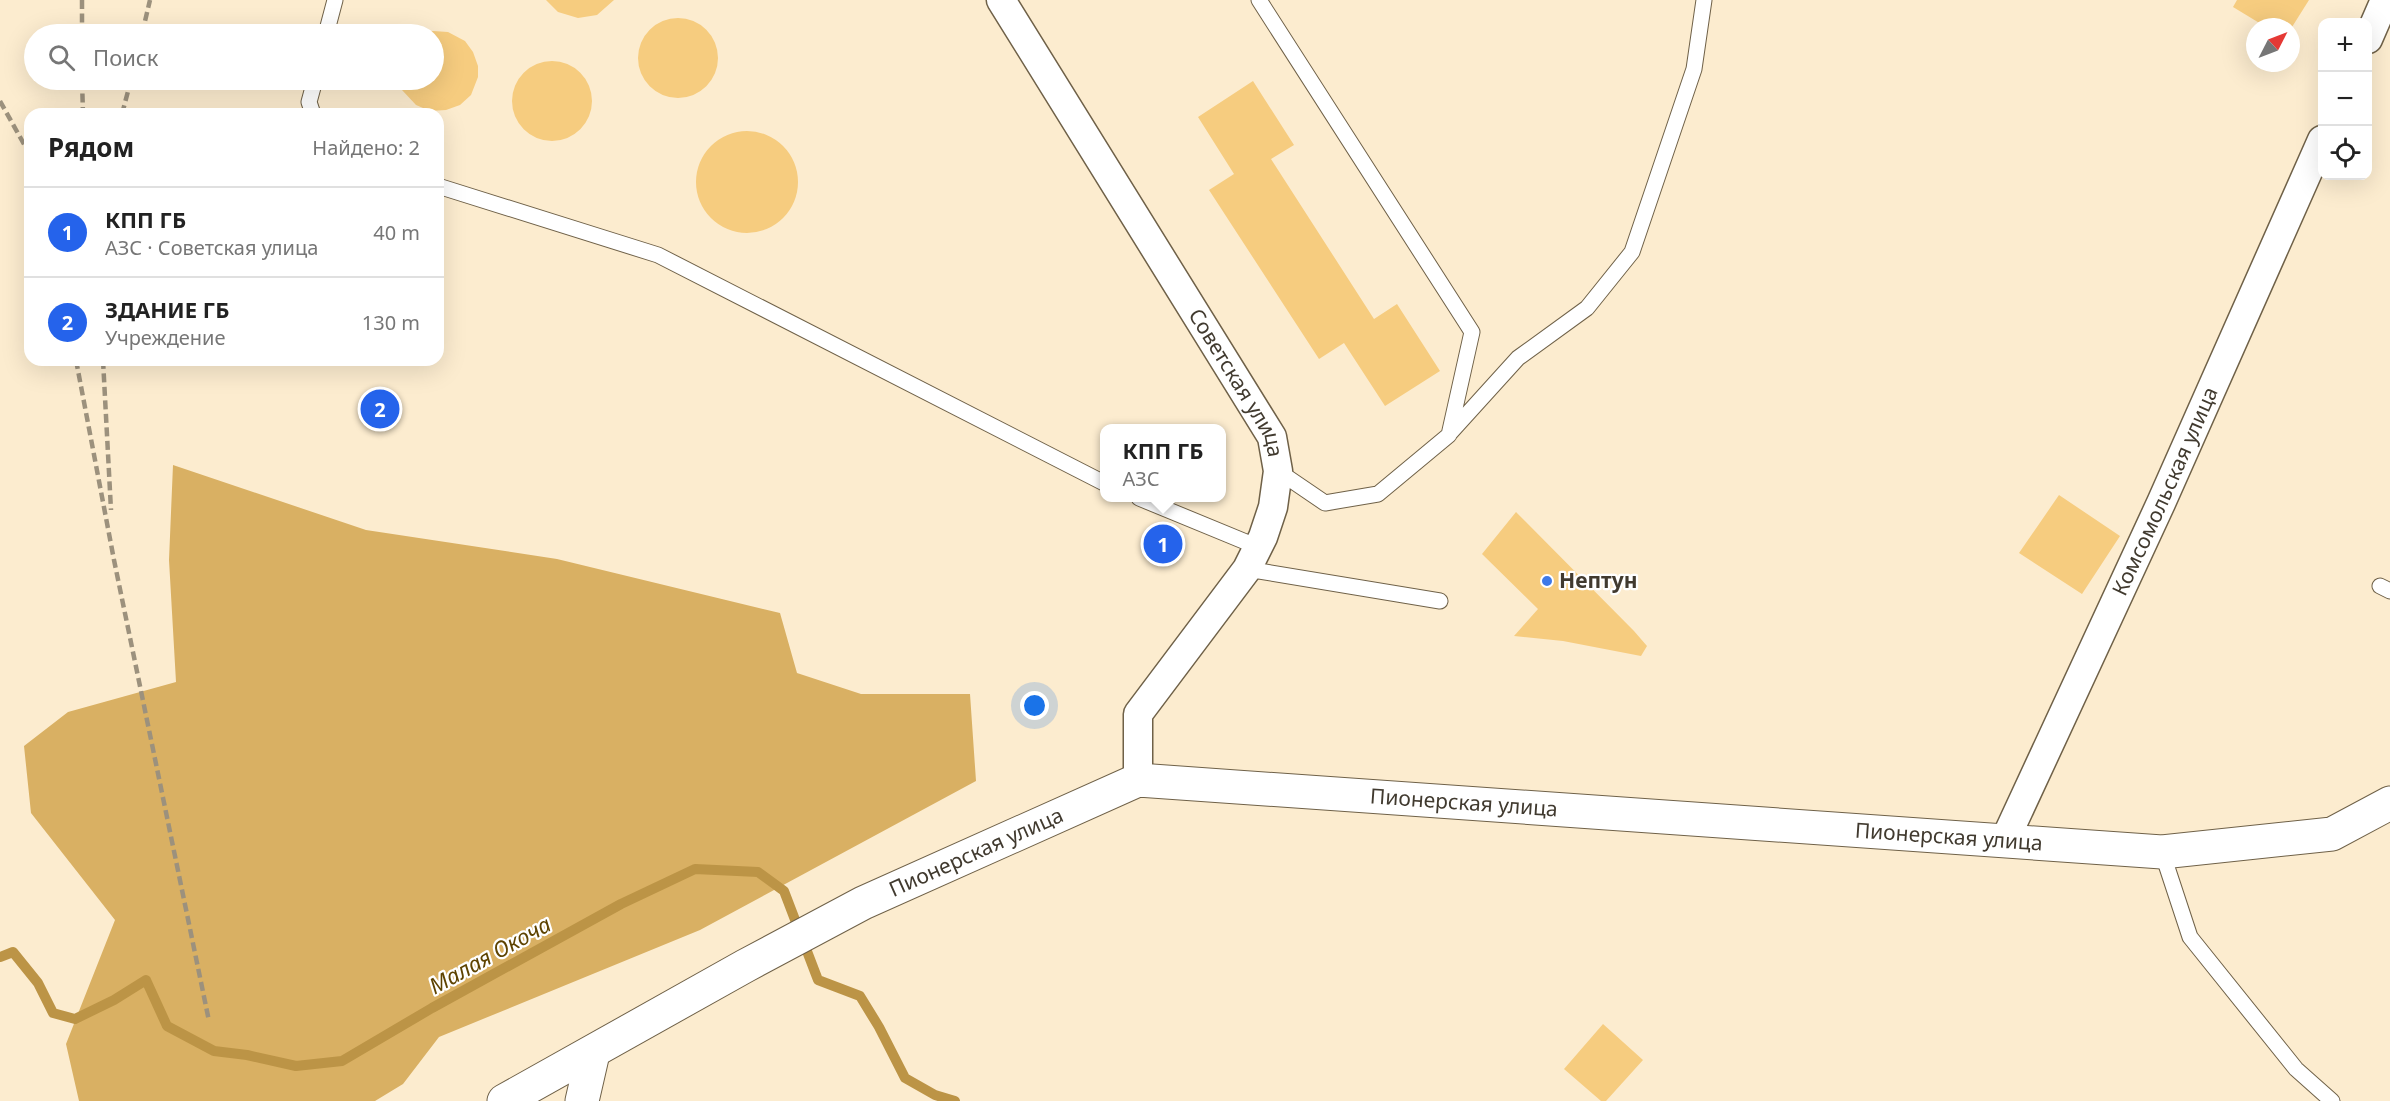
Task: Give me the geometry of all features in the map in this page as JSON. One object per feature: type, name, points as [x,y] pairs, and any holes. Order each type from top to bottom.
[{"type":"main road","name":"Пионерская улица","points":[[504,1101],[745,966],[863,903],[1138,780],[2162,852],[2332,834],[2390,803]]},
{"type":"main road","points":[[582,1101],[593,1053]]},
{"type":"street","name":"Советская улица","points":[[1001,0],[1272,437],[1278,471],[1273,507],[1253,558],[1138,714],[1138,780]]},
{"type":"street","points":[[2372,28],[2385,0]]},
{"type":"street","name":"Комсомольская улица","points":[[2004,842],[2161,503],[2318,149]]},
{"type":"lane","points":[[328,24],[334,0]]},
{"type":"lane","points":[[1259,0],[1472,332],[1449,435]]},
{"type":"lane","points":[[1278,471],[1325,503],[1378,494],[1449,435],[1518,358],[1587,308],[1632,252],[1694,69],[1704,0]]},
{"type":"lane","points":[[311,108],[309,102],[312,90]]},
{"type":"lane","points":[[444,188],[658,255],[1100,481]]},
{"type":"lane","points":[[1148,502],[1253,558],[1440,601]]},
{"type":"lane","points":[[2162,852],[2190,937],[2296,1068],[2332,1101]]},
{"type":"shaded area","points":[[173,465],[366,530],[557,559],[780,613],[797,673],[861,694],[970,694],[976,781],[700,930],[439,1037],[403,1084],[375,1101],[79,1101],[66,1044],[115,920],[31,813],[24,746],[68,712],[176,682],[169,560]]},
{"type":"building","points":[[546,0],[614,0],[597,15],[578,18],[558,12]]},
{"type":"building","points":[[2237,0],[2309,0],[2298,18],[2251,18],[2233,7]]},
{"type":"building","points":[[678,18],[693,21],[706,30],[715,43],[718,58],[715,73],[706,86],[693,95],[678,98],[663,95],[650,86],[641,73],[638,58],[641,43],[650,30],[663,21]]},
{"type":"building","points":[[444,32],[465,41],[473,52],[478,66],[478,77],[471,95],[460,105],[446,110],[444,108],[423,108],[416,105],[402,90],[444,90]]},
{"type":"building","points":[[552,61],[567,64],[580,73],[589,86],[592,101],[589,116],[580,129],[567,138],[552,141],[537,138],[524,129],[515,116],[512,101],[515,86],[524,73],[537,64]]},
{"type":"building","points":[[1253,81],[1294,145],[1271,159],[1374,319],[1397,304],[1440,371],[1385,406],[1344,343],[1319,359],[1209,190],[1234,174],[1198,117]]},
{"type":"building","points":[[747,131],[767,134],[776,139],[790,153],[795,162],[798,182],[795,202],[790,211],[776,225],[767,230],[747,233],[727,230],[718,225],[704,211],[699,202],[696,182],[699,162],[704,153],[718,139],[727,134]]},
{"type":"building","points":[[2059,495],[2120,536],[2082,594],[2019,553]]},
{"type":"building","name":"Нептун","points":[[1516,512],[1634,631],[1647,646],[1641,656],[1563,641],[1514,636],[1538,609],[1482,554]]},
{"type":"building","points":[[1603,1024],[1643,1060],[1606,1101],[1601,1101],[1564,1069]]},
{"type":"waterway","name":"Малая Окоча","points":[[0,957],[13,952],[38,983],[53,1013],[75,1019],[114,1000],[146,980],[167,1026],[214,1051],[247,1055],[296,1066],[342,1061],[432,1008],[621,904],[695,869],[758,872],[784,891],[818,980],[860,996],[905,1078],[935,1095],[955,1101]]},
{"type":"railway","points":[[82,0],[82,24]]},
{"type":"railway","points":[[144,24],[150,0]]},
{"type":"railway","points":[[82,90],[83,108]]},
{"type":"railway","points":[[124,108],[128,90]]},
{"type":"railway","points":[[0,101],[24,144]]},
{"type":"railway","points":[[77,366],[114,560],[209,1021]]},
{"type":"railway","points":[[103,366],[111,510]]},
{"type":"place","name":"ЗДАНИЕ ГБ","points":[[380,409]]},
{"type":"place","name":"КПП ГБ","points":[[1163,544]]},
{"type":"place","name":"Нептун","points":[[1547,581]]}]
